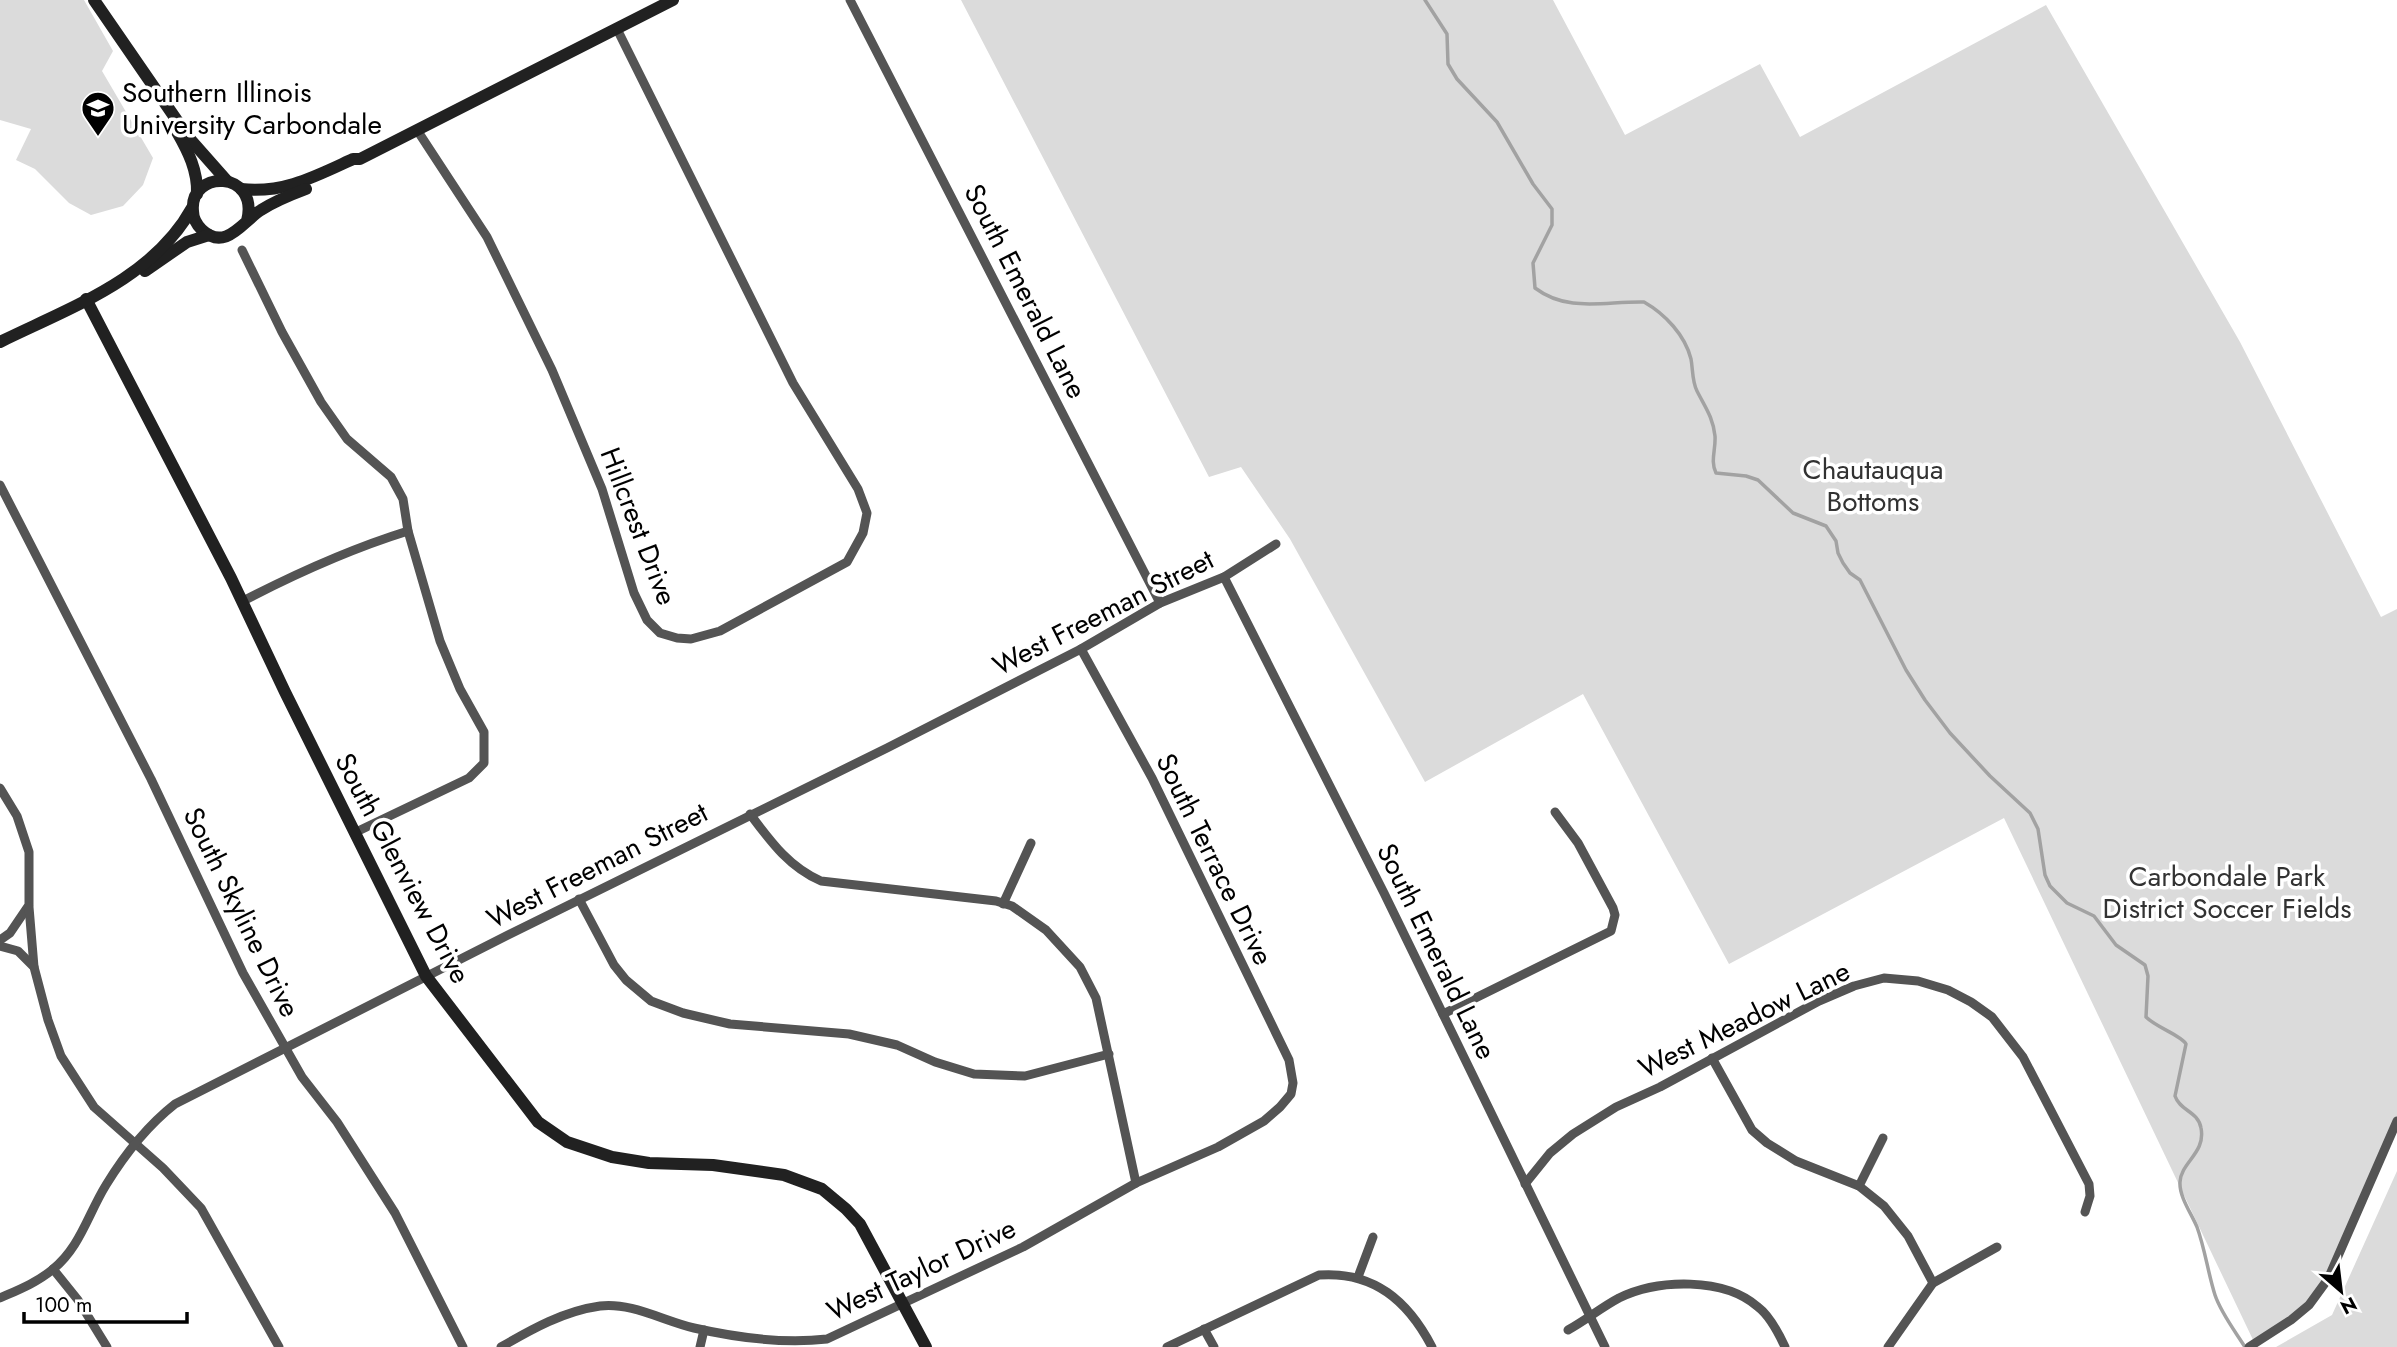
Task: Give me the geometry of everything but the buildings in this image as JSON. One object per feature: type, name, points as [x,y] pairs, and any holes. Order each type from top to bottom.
[{"type":"street","points":[[94,0],[200,152],[227,181],[242,189],[281,189],[353,159],[360,159]]},
{"type":"street","points":[[116,284],[139,275],[187,242],[209,235],[231,235],[271,203],[330,178],[360,159],[673,0]]},
{"type":"street","name":"South Emerald Lane","points":[[850,0],[1160,603]]},
{"type":"street","name":"Hillcrest Drive","points":[[417,130],[487,237],[542,349],[602,489],[634,593],[647,620],[660,632],[677,638],[691,639],[720,631],[847,562],[863,533],[867,513],[858,489],[793,383],[617,29]]},
{"type":"street","points":[[0,342],[116,284],[161,249],[182,224],[197,194],[193,165],[161,104],[160,97]]},
{"type":"street","points":[[197,194],[209,183],[227,181]]},
{"type":"street","points":[[242,189],[249,204],[247,221]]},
{"type":"street","points":[[192,208],[195,222],[209,235]]},
{"type":"street","points":[[242,250],[282,332],[321,402],[347,439],[391,477],[403,499],[408,531],[440,641],[460,690],[484,732],[484,763],[469,778],[354,833]]},
{"type":"street","name":"South Glenview Drive","points":[[86,299],[243,601],[426,976],[538,1122],[567,1142],[612,1157],[649,1163],[713,1165],[784,1175],[822,1189],[860,1224],[926,1347]]},
{"type":"street","name":"South Skyline Drive","points":[[0,485],[151,779],[243,973],[302,1077],[337,1122],[395,1213],[463,1347]]},
{"type":"street","points":[[243,601],[354,548],[408,531]]},
{"type":"street","name":"West Freeman Street","points":[[0,1298],[34,1283],[53,1269],[71,1250],[86,1227],[105,1187],[134,1144],[158,1117],[175,1104],[579,899],[887,748],[1081,649],[1160,603],[1224,577],[1276,544]]},
{"type":"street","name":"South Emerald Lane","points":[[1224,577],[1317,758],[1605,1347]]},
{"type":"street","name":"South Terrace Drive","points":[[1081,649],[1152,778],[1289,1060],[1293,1083],[1291,1094]]},
{"type":"street","points":[[0,788],[17,816],[29,852],[29,905],[34,967],[61,1056],[71,1076],[93,1107],[163,1168],[201,1208],[279,1347]]},
{"type":"street","points":[[1443,1014],[1611,931],[1615,915],[1613,908],[1578,843],[1555,812]]},
{"type":"street","points":[[750,814],[790,863],[803,873],[821,881],[1003,904],[1012,906],[1046,930],[1080,967],[1096,998],[1136,1183]]},
{"type":"street","points":[[1003,904],[1031,843]]},
{"type":"street","points":[[579,899],[614,965],[625,980],[651,1001],[683,1013],[730,1024],[849,1034],[897,1045],[935,1062],[974,1074],[1025,1076],[1110,1054]]},
{"type":"street","points":[[0,940],[10,933],[29,905]]},
{"type":"street","points":[[0,946],[18,951],[34,967]]},
{"type":"street","name":"West Meadow Lane","points":[[1525,1184],[1550,1153],[1573,1134],[1616,1107],[1660,1087],[1819,1001],[1854,986],[1884,978],[1918,981],[1948,990],[1992,1017],[2023,1056],[2089,1184],[2090,1196],[2085,1212]]},
{"type":"street","points":[[1712,1058],[1752,1130],[1796,1161],[1859,1186],[1896,1218],[1933,1283]]},
{"type":"street","name":"West Taylor Drive","points":[[501,1347],[541,1325],[603,1305],[624,1307],[704,1330],[766,1340],[827,1339],[1023,1247],[1136,1183],[1218,1147],[1264,1121],[1291,1094]]},
{"type":"street","points":[[2249,1347],[2309,1305],[2328,1279],[2397,1121]]},
{"type":"street","points":[[1859,1186],[1883,1138]]},
{"type":"street","points":[[1358,1277],[1373,1237]]},
{"type":"street","points":[[1888,1347],[1933,1283],[1997,1247]]},
{"type":"street","points":[[53,1269],[78,1300],[107,1347]]},
{"type":"street","points":[[1167,1347],[1319,1275],[1338,1273],[1375,1284],[1403,1304],[1423,1328],[1432,1347]]},
{"type":"street","points":[[1568,1330],[1620,1298],[1665,1285],[1703,1284],[1736,1293],[1760,1308],[1785,1347]]},
{"type":"street","points":[[1204,1329],[1214,1347]]},
{"type":"street","points":[[700,1347],[704,1330]]},
{"type":"green space","points":[[0,0],[84,0],[113,51],[102,71],[153,158],[143,185],[123,206],[91,215],[69,203],[35,169],[16,160],[31,129],[0,120]]},
{"type":"green space","name":"Chautauqua Bottoms","points":[[961,0],[1553,0],[1625,135],[1760,64],[1800,137],[2046,5],[2240,342],[2381,617],[2397,609],[2397,1121],[2318,1294],[2255,1344],[2004,818],[1729,964],[1583,694],[1425,782],[1290,539],[1241,467],[1209,477]]},
{"type":"green space","points":[[2397,1171],[2397,1347],[2276,1347],[2332,1315]]},
{"type":"waterway","points":[[1425,0],[1447,34],[1448,64],[1457,79],[1497,122],[1533,184],[1552,209],[1552,225],[1533,263],[1535,288],[1560,301],[1574,303],[1644,302],[1673,326],[1688,350],[1695,387],[1712,423],[1715,436],[1713,464],[1716,473],[1758,480],[1793,513],[1826,526],[1836,541],[1843,563],[1850,573],[1860,580],[1906,670],[1925,700],[1950,733],[1990,776],[2030,813],[2038,829],[2045,875],[2050,886],[2067,903],[2094,916],[2116,945],[2145,965],[2148,976],[2146,1017],[2186,1044],[2175,1096],[2196,1118],[2201,1128],[2200,1144],[2181,1175],[2181,1193],[2200,1235],[2218,1302],[2245,1347]]},
{"type":"place","name":"Southern Illinois University Carbondale","points":[[98,138]]},
{"type":"park label","name":"Carbondale Park District Soccer Fields","points":[[2227,892]]}]
